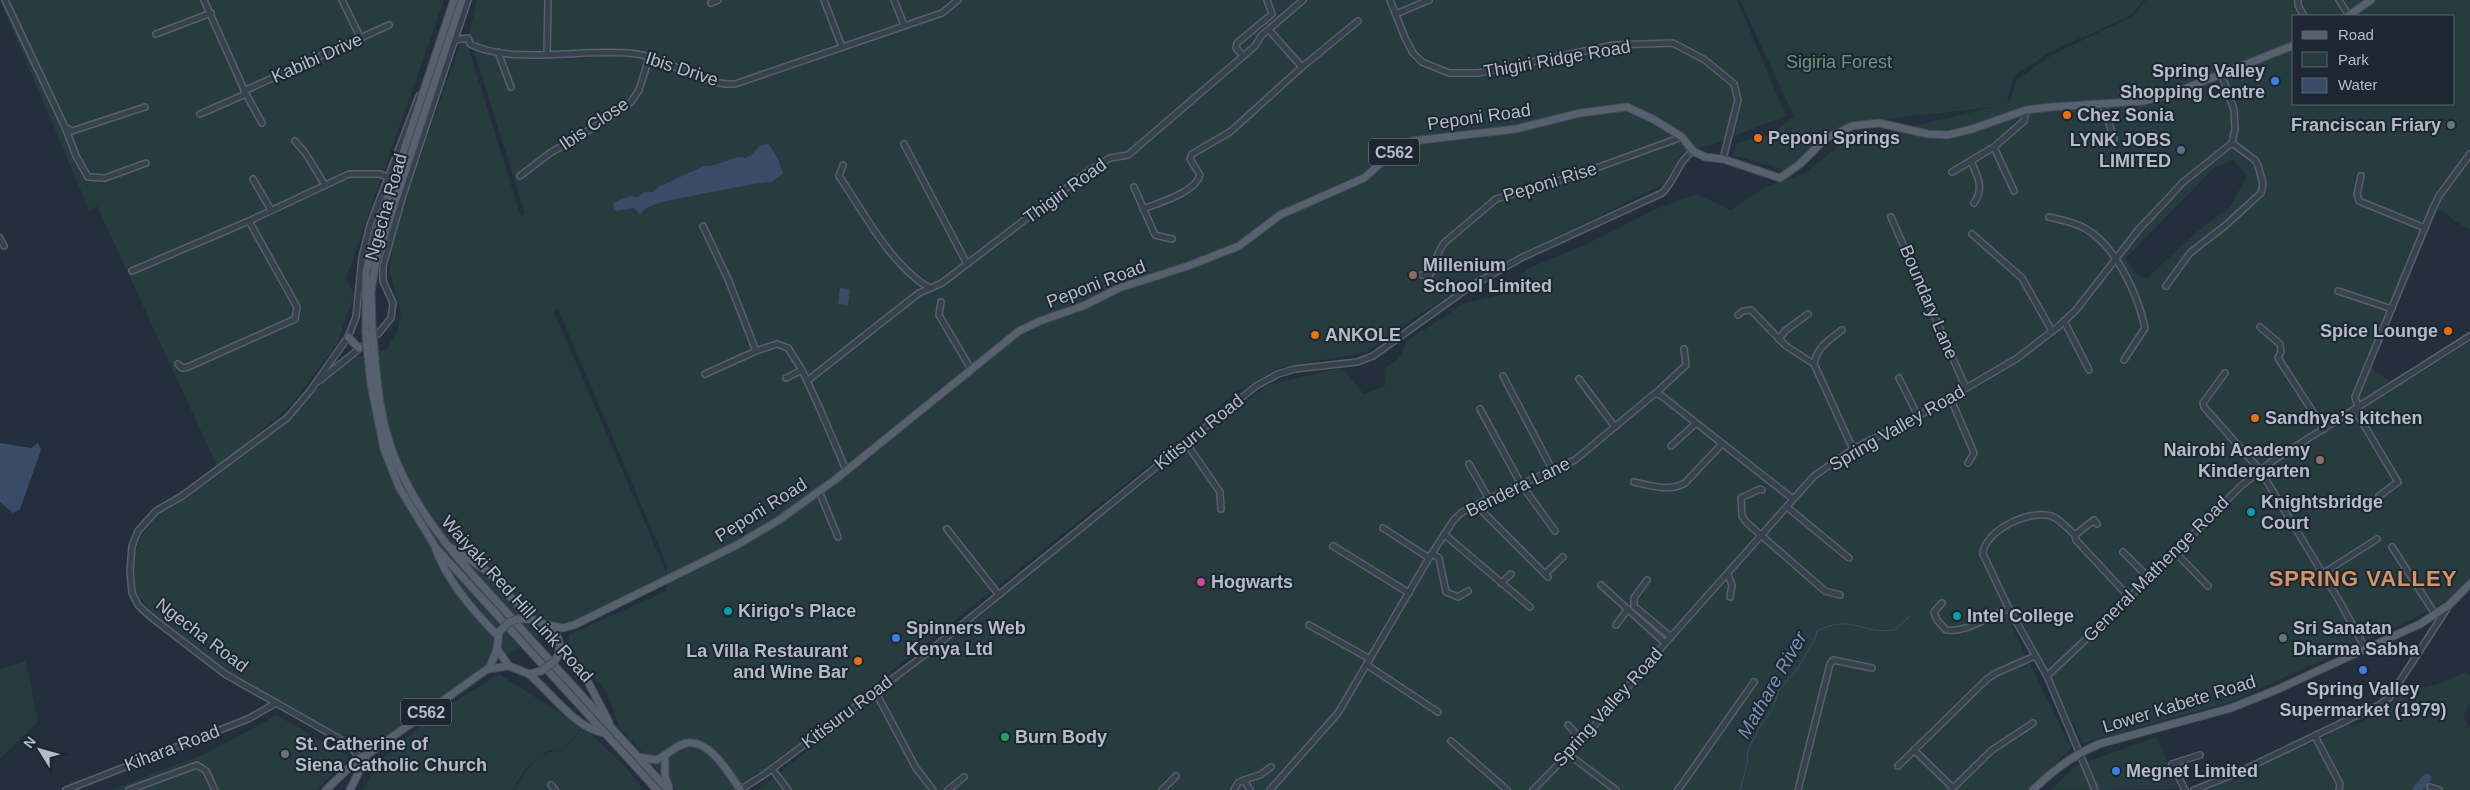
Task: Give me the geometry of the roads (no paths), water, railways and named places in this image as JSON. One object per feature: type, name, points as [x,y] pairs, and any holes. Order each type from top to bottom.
[{"type":"main road","points":[[371,347],[369,330],[372,261],[425,85],[454,0]]},
{"type":"main road","points":[[372,261],[430,106],[462,0]]},
{"type":"main road","points":[[2349,15],[2371,0]]},
{"type":"main road","points":[[1693,151],[1708,158],[1723,159],[1780,178],[1800,164],[1825,139],[1852,126],[1879,123],[1928,134],[1948,134],[1972,130],[2026,110],[2156,99],[2292,47]]},
{"type":"main road","name":"Peponi Road","points":[[558,646],[570,627],[754,536],[819,491],[1003,343],[1029,326],[1083,306],[1119,288],[1188,266],[1238,246],[1280,215],[1364,178],[1390,154],[1412,141],[1516,129],[1580,113],[1620,107],[1633,109],[1682,137],[1693,151]]},
{"type":"main road","points":[[348,337],[359,348]]},
{"type":"main road","name":"Waiyaki Red Hill Link Road","points":[[371,347],[380,406],[392,450],[423,513],[446,545],[609,731],[657,790]]},
{"type":"main road","name":"Waiyaki Red Hill Link Road","points":[[371,347],[371,385],[384,449],[400,487],[436,548],[609,731],[638,756],[669,790]]},
{"type":"main road","points":[[446,545],[487,571],[531,619]]},
{"type":"main road","points":[[436,548],[443,565],[464,598],[499,633]]},
{"type":"main road","name":"Lower Kabete Road","points":[[2033,790],[2052,771],[2080,752],[2108,742],[2231,708],[2276,690],[2415,626],[2449,605],[2470,584]]},
{"type":"main road","points":[[549,625],[558,646],[588,682],[609,731],[593,730],[567,711],[529,674],[509,666],[497,649],[499,633],[508,622],[517,619],[531,619],[549,625],[557,628],[570,627]]},
{"type":"main road","points":[[529,674],[541,671],[554,662],[558,646]]},
{"type":"main road","name":"C562","points":[[367,755],[486,670],[493,662],[497,649]]},
{"type":"main road","name":"C562","points":[[486,670],[509,666]]},
{"type":"main road","points":[[638,756],[653,760],[665,756],[687,743],[699,745],[714,756],[740,790]]},
{"type":"main road","points":[[326,790],[359,758],[367,755]]},
{"type":"main road","points":[[350,790],[367,755]]},
{"type":"main road","points":[[665,756],[665,776],[669,790]]},
{"type":"main road","points":[[640,771],[650,790]]},
{"type":"street","points":[[5,0],[65,127],[76,156],[88,177],[105,178],[146,163]]},
{"type":"street","points":[[204,0],[245,92],[262,123]]},
{"type":"street","points":[[343,0],[361,39]]},
{"type":"street","name":"Ngecha Road","points":[[310,390],[384,328],[393,314],[392,296],[383,281],[383,266],[430,106],[460,28],[468,0]]},
{"type":"street","points":[[547,54],[548,0]]},
{"type":"street","points":[[711,3],[718,0]]},
{"type":"street","points":[[824,0],[842,47]]},
{"type":"street","points":[[894,0],[904,25]]},
{"type":"street","name":"Ibis Drive","points":[[460,28],[470,44],[479,49],[498,52],[547,54],[625,53],[649,58],[710,80],[735,84],[942,13],[958,0]]},
{"type":"street","points":[[1243,56],[1236,48],[1237,43],[1272,14],[1267,0]]},
{"type":"street","name":"Thigiri Road","points":[[807,380],[911,300],[942,283],[1090,170],[1110,158],[1128,155],[1243,56],[1268,30],[1303,0]]},
{"type":"street","name":"Thigiri Ridge Road","points":[[1390,0],[1413,53],[1422,62],[1449,73],[1478,73],[1614,45],[1673,43],[1681,46],[1705,60],[1734,84],[1738,95],[1737,106],[1723,159]]},
{"type":"street","points":[[1396,14],[1429,0]]},
{"type":"street","points":[[2298,0],[2298,5],[2303,15]]},
{"type":"street","points":[[2339,0],[2347,15]]},
{"type":"street","points":[[156,34],[211,13]]},
{"type":"street","points":[[1143,209],[1174,197],[1197,182],[1200,175],[1190,159],[1192,154],[1230,132],[1302,67],[1358,21]]},
{"type":"street","name":"Kabibi Drive","points":[[200,114],[389,25]]},
{"type":"street","points":[[1268,30],[1302,67]]},
{"type":"street","points":[[455,40],[468,38]]},
{"type":"street","points":[[498,52],[511,87]]},
{"type":"street","name":"Ibis Close","points":[[520,176],[550,154],[608,119],[631,102],[639,90],[649,58]]},
{"type":"street","points":[[2166,286],[2190,253],[2226,225],[2261,193],[2263,184],[2258,165],[2255,160],[2232,143],[2235,129],[2234,110],[2222,73]]},
{"type":"street","name":"Ngecha Road","points":[[359,758],[353,748],[338,738],[213,666],[142,609],[132,593],[130,559],[134,539],[149,518],[277,426],[295,409],[348,337],[356,317],[360,269],[365,241],[410,115],[425,85]]},
{"type":"street","points":[[2103,104],[2114,139]]},
{"type":"street","points":[[65,127],[72,131],[145,107]]},
{"type":"street","points":[[1952,172],[1994,146],[2024,121],[2026,110]]},
{"type":"street","name":"Peponi Rise","points":[[1422,275],[1429,276],[1436,262],[1438,250],[1444,243],[1496,199],[1574,176],[1682,137]]},
{"type":"street","points":[[295,141],[306,154],[324,186]]},
{"type":"street","name":"Spring Valley Road","points":[[1533,790],[1582,740],[1665,643],[1728,575],[1814,476],[1853,449],[1918,416],[2016,360],[2064,321],[2182,183],[2232,143]]},
{"type":"street","points":[[904,144],[967,264]]},
{"type":"street","points":[[1994,146],[2014,191]]},
{"type":"street","name":"Kitisuru Road","points":[[740,790],[772,769],[875,692],[999,595],[1129,487],[1267,379],[1295,369],[1364,360],[1394,342],[1415,324],[1468,288],[1514,263],[1662,193],[1671,183],[1684,159],[1693,151]]},
{"type":"street","points":[[2380,496],[2398,482],[2357,408],[2356,397],[2439,196],[2470,154]]},
{"type":"street","points":[[1971,161],[1981,188],[1980,195],[1974,203]]},
{"type":"street","points":[[843,165],[839,176],[898,262],[917,280],[930,288]]},
{"type":"street","points":[[132,271],[353,174],[380,174],[387,177]]},
{"type":"street","points":[[2361,176],[2357,194],[2359,201],[2425,228]]},
{"type":"street","points":[[253,178],[271,210]]},
{"type":"street","points":[[1134,187],[1155,235],[1172,239]]},
{"type":"street","name":"Boundary Lane","points":[[1891,217],[1966,388]]},
{"type":"street","points":[[2049,217],[2089,230],[2116,258],[2134,293],[2144,328],[2124,360]]},
{"type":"street","points":[[178,364],[182,368],[188,367],[295,319],[297,307],[249,221]]},
{"type":"street","points":[[703,226],[728,279],[756,351]]},
{"type":"street","points":[[1972,234],[2022,278],[2052,331]]},
{"type":"street","points":[[0,238],[4,246]]},
{"type":"street","points":[[2338,291],[2392,309]]},
{"type":"street","points":[[941,302],[939,315],[971,369]]},
{"type":"street","points":[[1738,315],[1743,311],[1751,310],[1779,339],[1802,358],[1814,364],[1853,449]]},
{"type":"street","points":[[1779,339],[1785,331],[1808,314]]},
{"type":"street","points":[[2064,321],[2089,370]]},
{"type":"street","points":[[2260,327],[2280,344],[2281,352],[2278,358],[2324,428]]},
{"type":"street","points":[[1814,364],[1817,353],[1824,343],[1842,330]]},
{"type":"street","name":"General Mathenge Road","points":[[2047,676],[2241,486],[2260,470],[2470,336]]},
{"type":"street","points":[[706,374],[756,351],[777,344],[791,351],[807,380],[846,470]]},
{"type":"street","name":"Bendera Lane","points":[[1270,790],[1338,713],[1430,556],[1444,534],[1461,513],[1587,452],[1686,365],[1684,349]]},
{"type":"street","points":[[786,378],[802,370]]},
{"type":"street","points":[[2225,373],[2203,403],[2204,407],[2260,470],[2365,648]]},
{"type":"street","points":[[1502,376],[1552,469]]},
{"type":"street","points":[[1899,378],[1918,416]]},
{"type":"street","points":[[1580,379],[1615,428]]},
{"type":"street","points":[[1656,393],[1793,499]]},
{"type":"street","points":[[1950,397],[1974,453],[1968,463]]},
{"type":"street","points":[[1480,409],[1521,484],[1556,532]]},
{"type":"street","points":[[1670,446],[1695,424]]},
{"type":"street","points":[[1186,443],[1220,492],[1220,509]]},
{"type":"street","points":[[1634,482],[1663,488],[1678,487],[1686,483],[1722,444]]},
{"type":"street","points":[[1469,464],[1489,499]]},
{"type":"street","points":[[1762,490],[1760,489],[1746,496],[1741,502],[1742,516],[1825,591],[1840,595]]},
{"type":"street","points":[[819,491],[838,537]]},
{"type":"street","points":[[1476,505],[1547,576],[1563,557]]},
{"type":"street","points":[[1788,507],[1849,558]]},
{"type":"street","points":[[2095,790],[2047,676],[2010,609],[1983,554],[1989,538],[2010,523],[2042,514],[2052,516],[2075,535],[2080,545],[2129,597]]},
{"type":"street","points":[[2075,535],[2094,520],[2097,524]]},
{"type":"street","points":[[1383,528],[1430,556],[1439,558],[1446,592],[1458,597],[1468,591]]},
{"type":"street","points":[[947,529],[999,595]]},
{"type":"street","points":[[1444,534],[1530,607]]},
{"type":"street","points":[[2322,574],[2377,539]]},
{"type":"street","points":[[1333,546],[1409,592]]},
{"type":"street","points":[[2392,547],[2435,614]]},
{"type":"street","points":[[2174,551],[2208,586]]},
{"type":"street","points":[[2123,552],[2148,577]]},
{"type":"street","points":[[1501,583],[1511,574]]},
{"type":"street","points":[[1728,575],[1732,585],[1730,597]]},
{"type":"street","points":[[1647,580],[1634,598],[1634,606],[1671,637]]},
{"type":"street","points":[[1601,586],[1665,643]]},
{"type":"street","points":[[1942,602],[1934,612],[1937,620],[1946,630],[1953,631],[1962,630],[2010,609]]},
{"type":"street","points":[[2194,790],[2237,773],[2389,698],[2449,605]]},
{"type":"street","points":[[1616,625],[1628,609]]},
{"type":"street","points":[[1309,625],[1370,659]]},
{"type":"street","points":[[1898,766],[1987,679],[1996,673],[2035,656]]},
{"type":"street","points":[[1798,790],[1830,664],[1833,660],[1872,668]]},
{"type":"street","points":[[1367,665],[1438,712]]},
{"type":"street","points":[[1678,790],[1754,682]]},
{"type":"street","points":[[875,692],[916,768],[933,790]]},
{"type":"street","name":"Kihara Road","points":[[66,790],[248,719],[276,704]]},
{"type":"street","points":[[1914,750],[1952,789],[1992,750],[2033,723]]},
{"type":"street","points":[[1568,725],[1582,740]]},
{"type":"street","points":[[2315,736],[2340,784],[2339,790]]},
{"type":"street","points":[[1451,741],[1507,790]]},
{"type":"street","points":[[1568,754],[1616,790]]},
{"type":"street","points":[[2185,790],[2172,764],[2200,755]]},
{"type":"street","points":[[129,790],[197,766],[206,771],[215,790]]},
{"type":"street","points":[[1234,790],[1238,783],[1260,775],[1271,767]]},
{"type":"street","points":[[772,769],[788,790]]},
{"type":"street","points":[[1162,790],[1176,776]]},
{"type":"street","points":[[948,790],[964,777]]},
{"type":"street","points":[[1244,780],[1250,790]]},
{"type":"street","points":[[551,785],[555,790]]},
{"type":"street","points":[[2430,787],[2439,790]]},
{"type":"water","points":[[769,144],[778,159],[783,174],[771,182],[661,202],[646,208],[640,214],[634,208],[616,211],[613,207],[614,202],[631,196],[637,197],[645,192],[654,192],[658,187],[704,166],[711,166],[738,157],[745,158],[761,145]]},
{"type":"water","points":[[840,288],[850,289],[848,305],[838,304]]},
{"type":"water","points":[[0,443],[31,448],[38,443],[41,450],[20,509],[13,513],[0,502]]},
{"type":"waterway","name":"Mathare River","points":[[1740,790],[1747,764],[1748,750],[1759,728],[1772,710],[1779,690],[1797,669],[1814,641],[1817,631],[1840,624],[1883,631],[1895,630],[1910,616]]},
{"type":"waterway","points":[[2417,790],[2427,778]]},
{"type":"place","name":"Spring Valley Shopping Centre","points":[[2275,81]]},
{"type":"place","name":"Chez Sonia","points":[[2067,115]]},
{"type":"place","name":"Franciscan Friary","points":[[2451,125]]},
{"type":"place","name":"Peponi Springs","points":[[1758,138]]},
{"type":"place","name":"LYNK JOBS LIMITED","points":[[2181,150]]},
{"type":"place","name":"Millenium School Limited","points":[[1413,275]]},
{"type":"place","name":"Spice Lounge","points":[[2448,331]]},
{"type":"place","name":"ANKOLE","points":[[1315,335]]},
{"type":"place","name":"Sandhya’s kitchen","points":[[2255,418]]},
{"type":"place","name":"Nairobi Academy Kindergarten","points":[[2320,460]]},
{"type":"place","name":"Knightsbridge Court","points":[[2251,512]]},
{"type":"place","name":"Hogwarts","points":[[1201,582]]},
{"type":"place","name":"Kirigo's Place","points":[[728,611]]},
{"type":"place","name":"Intel College","points":[[1957,616]]},
{"type":"place","name":"Spinners Web Kenya Ltd","points":[[896,638]]},
{"type":"place","name":"Sri Sanatan Dharma Sabha","points":[[2283,638]]},
{"type":"place","name":"La Villa Restaurant and Wine Bar","points":[[858,661]]},
{"type":"place","name":"Spring Valley Supermarket (1979)","points":[[2363,670]]},
{"type":"place","name":"Burn Body","points":[[1005,737]]},
{"type":"place","name":"St. Catherine of Siena Catholic Church","points":[[285,754]]},
{"type":"place","name":"Megnet Limited","points":[[2116,771]]},
{"type":"district","name":"SPRING VALLEY","points":[[2363,578]]},
{"type":"park label","name":"Sigiria Forest","points":[[1839,62]]}]
